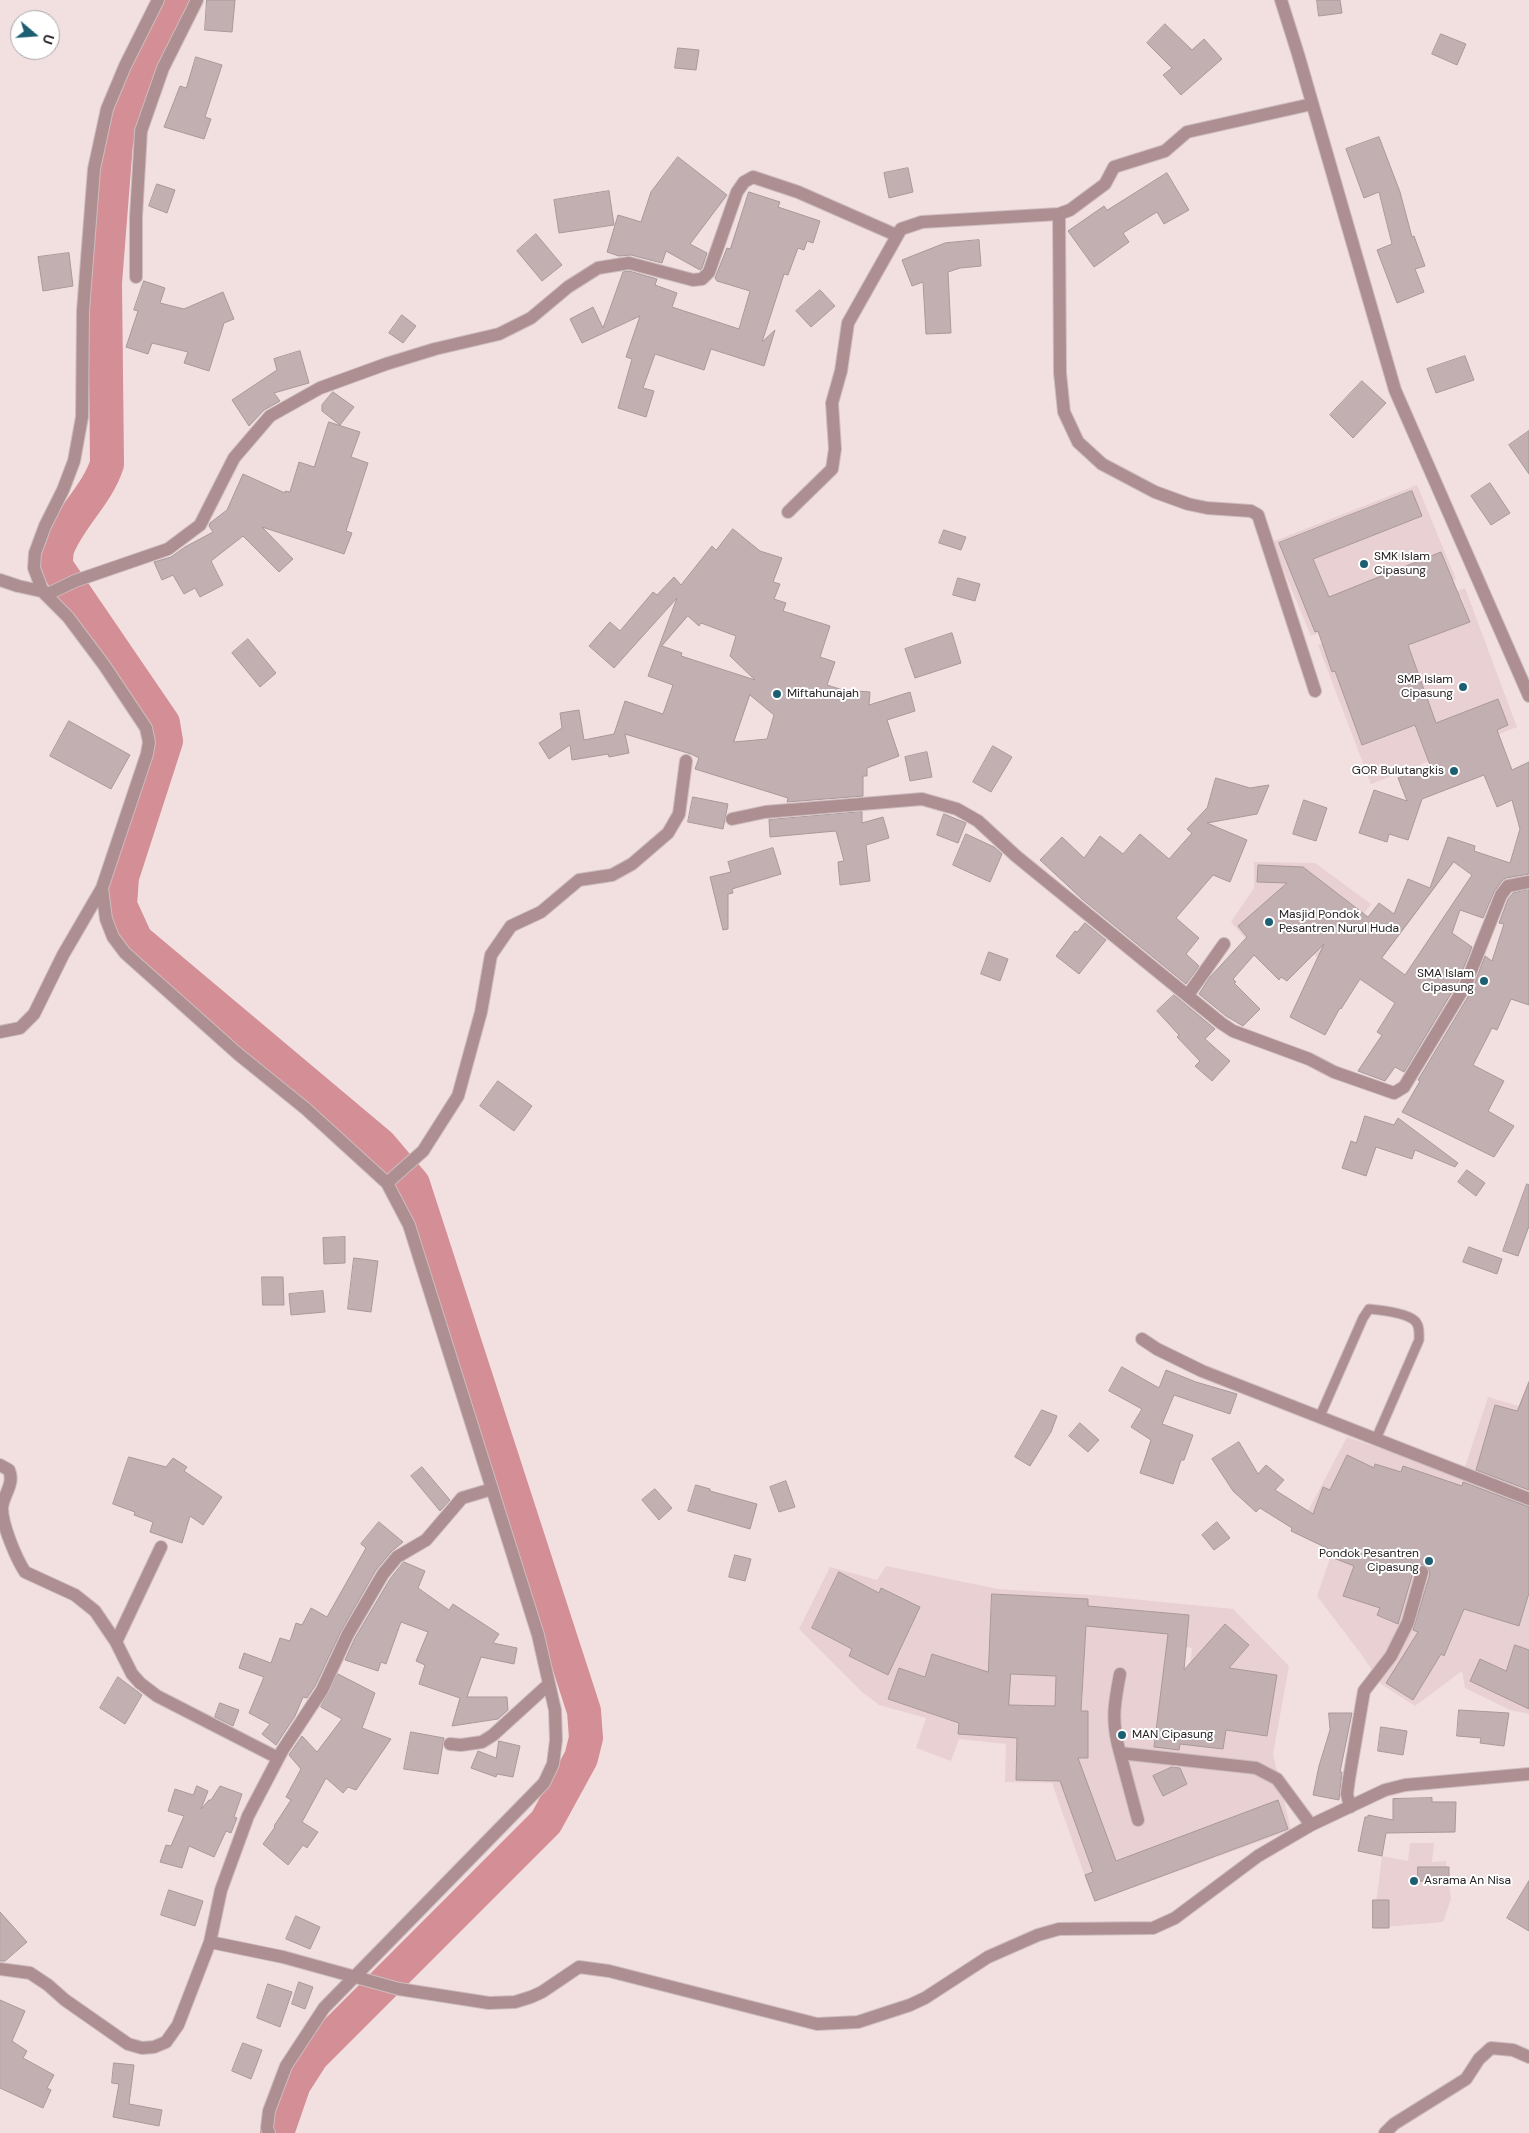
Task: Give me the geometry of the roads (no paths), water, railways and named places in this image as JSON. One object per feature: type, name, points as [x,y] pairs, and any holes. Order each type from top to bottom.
[{"type":"street","points":[[0,1032],[20,1028],[34,1014],[63,955],[102,888],[147,754],[146,728],[104,665],[49,592],[34,568],[36,552],[74,461],[82,417],[83,311],[94,168],[107,109],[125,66],[158,0]]},
{"type":"street","points":[[136,277],[137,201],[141,131],[163,68],[197,0]]},
{"type":"street","points":[[1281,0],[1395,390],[1529,696]]},
{"type":"street","points":[[788,512],[832,469],[835,449],[832,403],[840,371],[848,322],[901,229],[922,222],[1059,214],[1070,210],[1105,184],[1114,167],[1165,151],[1187,132],[1312,104]]},
{"type":"street","points":[[0,580],[49,592],[75,581],[168,549],[200,525],[234,458],[270,416],[320,388],[435,349],[499,334],[531,318],[568,287],[598,268],[629,262],[693,280],[702,278],[709,272],[737,192],[744,182],[753,177],[798,192],[896,236]]},
{"type":"street","points":[[1059,214],[1060,374],[1064,412],[1078,442],[1102,464],[1148,488],[1188,504],[1207,508],[1251,511],[1258,515],[1315,692]]},
{"type":"street","points":[[389,1180],[423,1151],[458,1096],[481,1012],[491,955],[511,926],[541,912],[579,880],[612,875],[632,864],[668,833],[679,814],[686,761]]},
{"type":"street","points":[[732,819],[765,812],[922,799],[957,809],[978,821],[1016,856],[1233,1031],[1309,1059],[1334,1072],[1394,1093],[1404,1087],[1465,986],[1501,895],[1508,886],[1529,882]]},
{"type":"street","points":[[102,888],[106,919],[112,936],[125,952],[238,1054],[389,1180],[409,1225],[538,1635],[555,1710],[556,1740],[553,1764],[544,1783],[324,2008],[286,2066],[269,2111],[268,2133]]},
{"type":"street","points":[[1188,995],[1224,944]]},
{"type":"street","points":[[1142,1339],[1157,1349],[1202,1371],[1529,1500]]},
{"type":"street","points":[[0,1466],[9,1470],[12,1478],[3,1502],[4,1523],[25,1572],[38,1579],[60,1586],[86,1602],[101,1618],[132,1674],[151,1691],[278,1758]]},
{"type":"street","points":[[0,1969],[30,1973],[128,2044],[142,2048],[154,2047],[166,2042],[178,2024],[210,1942],[221,1890],[248,1816],[278,1758],[322,1690],[348,1634],[383,1574],[397,1557],[426,1540],[462,1498],[492,1490]]},
{"type":"street","points":[[116,1642],[161,1547]]},
{"type":"street","points":[[1350,1807],[1347,1794],[1364,1690],[1391,1656],[1408,1622],[1422,1572]]},
{"type":"street","points":[[1120,1674],[1114,1707],[1114,1731],[1138,1820]]},
{"type":"street","points":[[450,1744],[461,1745],[482,1742],[493,1735],[549,1684]]},
{"type":"street","points":[[1120,1753],[1256,1768],[1278,1779],[1311,1825]]},
{"type":"street","points":[[210,1942],[266,1953],[399,1989],[489,2003],[515,2002],[542,1992],[579,1967],[593,1968],[817,2024],[858,2022],[910,2005],[925,1998],[988,1957],[1059,1928],[1153,1928],[1175,1918],[1258,1856],[1311,1825],[1386,1790],[1405,1785],[1529,1774]]},
{"type":"street","points":[[1385,2133],[1394,2124],[1466,2079],[1479,2059],[1491,2048],[1513,2050],[1529,2057]]},
{"type":"lane","points":[[1320,1416],[1363,1318],[1369,1310],[1382,1310],[1414,1320],[1419,1328],[1419,1340],[1376,1439]]},
{"type":"waterway","points":[[180,0],[125,106],[116,143],[105,283],[107,464],[97,486],[63,536],[56,556],[56,566],[163,723],[166,741],[122,877],[120,905],[136,940],[380,1145],[413,1184],[584,1711],[586,1738],[581,1758],[546,1822],[312,2056],[294,2084],[277,2133]]},
{"type":"place","name":"SMK Islam Cipasung","points":[[1364,564]]},
{"type":"place","name":"SMP Islam Cipasung","points":[[1463,687]]},
{"type":"place","name":"Miftahunajah","points":[[777,694]]},
{"type":"place","name":"GOR Bulutangkis","points":[[1454,771]]},
{"type":"place","name":"Masjid Pondok Pesantren Nurul Huda","points":[[1269,922]]},
{"type":"place","name":"SMA Islam Cipasung","points":[[1484,981]]},
{"type":"place","name":"Pondok Pesantren Cipasung","points":[[1429,1561]]},
{"type":"place","name":"MAN Cipasung","points":[[1122,1735]]},
{"type":"place","name":"Asrama An Nisa","points":[[1414,1881]]}]
